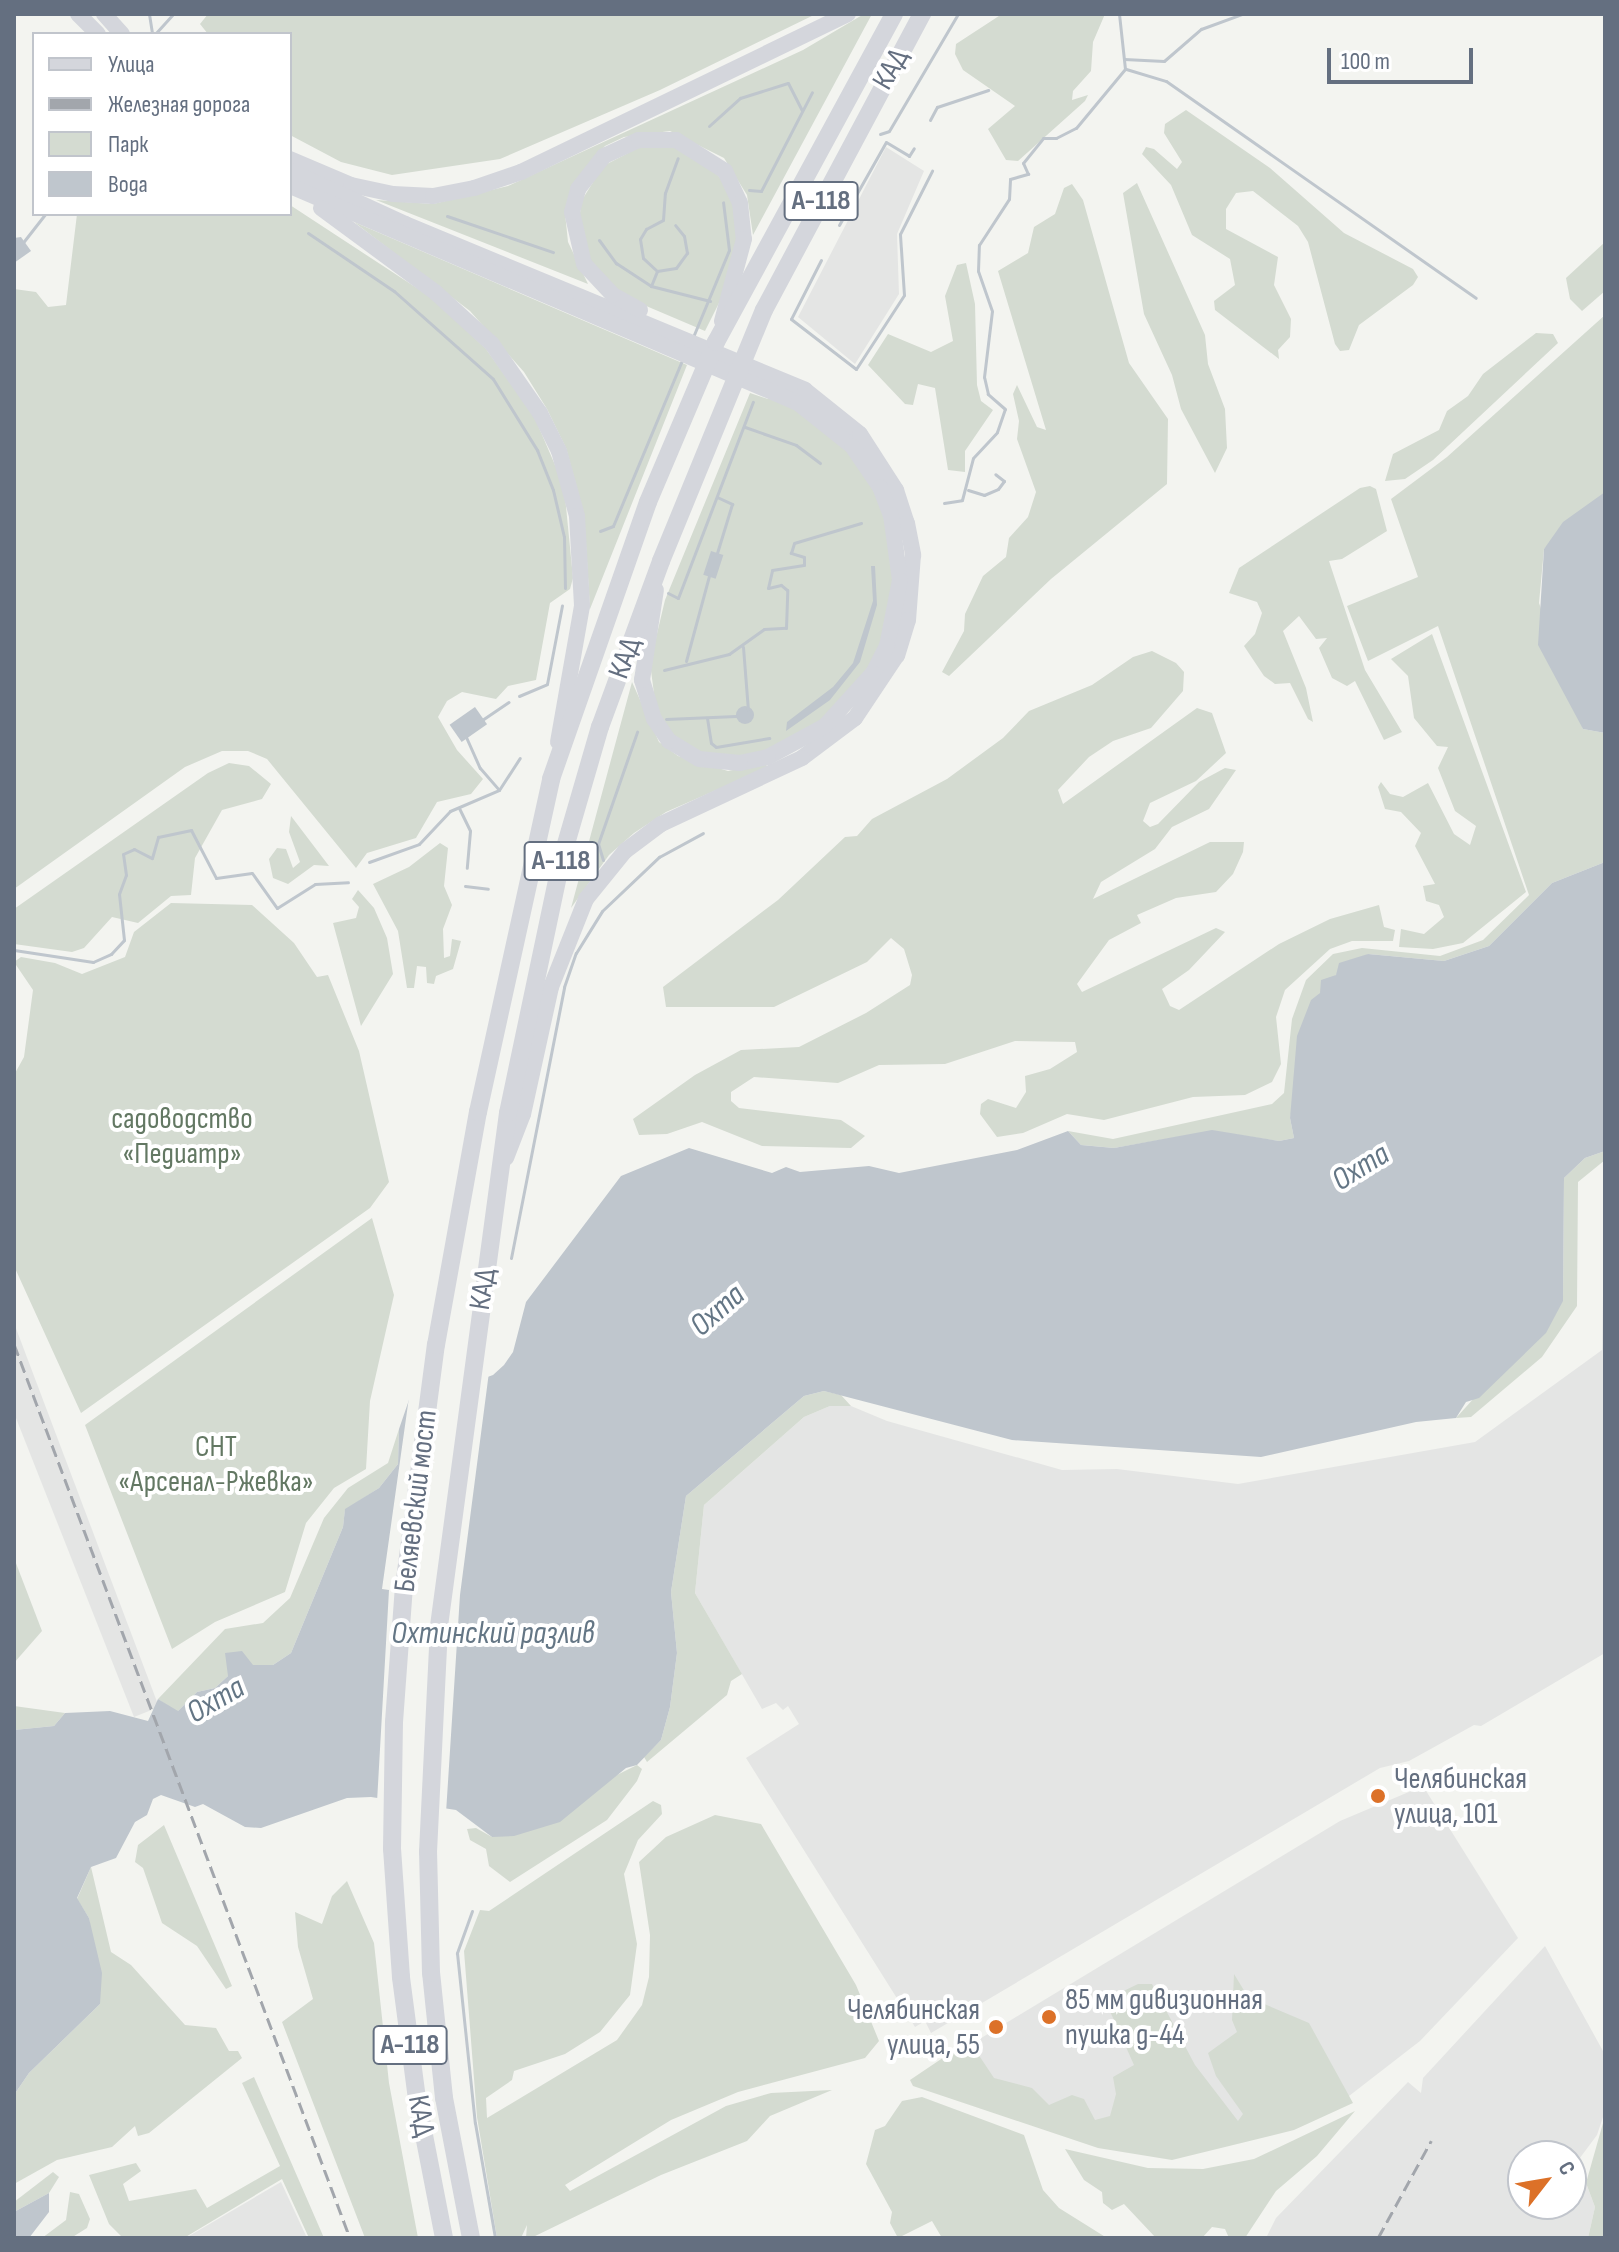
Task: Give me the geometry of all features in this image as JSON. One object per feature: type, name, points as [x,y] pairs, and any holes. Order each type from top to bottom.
[{"type":"highway","name":"КАД","points":[[436,1345],[478,1112],[551,779],[648,502],[716,342],[894,14]]},
{"type":"highway","name":"КАД","points":[[472,1351],[508,1113],[561,861],[600,727],[661,561],[764,310],[922,14]]},
{"type":"highway","name":"Беляевский мост","points":[[392,1849],[404,1587],[436,1345]]},
{"type":"highway","name":"Беляевский мост","points":[[428,1852],[439,1626],[472,1351]]},
{"type":"highway","name":"КАД","points":[[392,1849],[417,2099],[444,2238]]},
{"type":"highway","name":"КАД","points":[[428,1852],[431,1973],[444,2098],[471,2238]]},
{"type":"main road","points":[[78,14],[96,32]]},
{"type":"main road","points":[[104,14],[120,32]]},
{"type":"main road","points":[[292,160],[351,185],[393,194],[433,196],[474,188],[521,172],[848,14]]},
{"type":"main road","points":[[680,339],[613,295],[595,279],[577,249],[572,212],[578,189],[604,156],[639,140],[668,139],[693,146],[725,171],[736,189],[744,239],[716,342]]},
{"type":"main road","points":[[292,172],[405,224],[680,339],[840,413],[877,455],[896,490],[913,555],[913,593],[897,655],[882,684],[835,737],[773,773],[661,824],[604,874],[569,931],[551,987],[523,1114],[501,1171]]},
{"type":"main road","points":[[298,190],[738,362],[773,384],[852,446],[880,487],[891,515],[899,551],[897,612],[873,673],[825,726],[768,757],[713,763],[686,753],[654,719],[642,680],[661,561]]},
{"type":"main road","points":[[298,190],[435,292],[483,335],[517,376],[559,451],[577,516],[582,606],[551,779]]},
{"type":"shaded area","points":[[886,147],[924,171],[897,234],[899,294],[855,364],[798,317]]},
{"type":"shaded area","points":[[1605,1185],[1605,1653],[1481,1726],[1474,1725],[1409,1761],[1380,1768],[931,2033],[925,2021],[915,2027],[746,1758],[799,1724],[788,1706],[783,1710],[776,1703],[762,1709],[695,1593],[704,1505],[804,1417],[830,1406],[851,1406],[887,1421],[1062,1470],[1117,1469],[1238,1484],[1475,1442],[1602,1350]]},
{"type":"shaded area","points":[[14,1323],[159,1707],[134,1717],[14,1413]]},
{"type":"shaded area","points":[[1423,1786],[1518,1938],[1420,2041],[1349,2096],[1276,2128],[1105,2135],[930,2069],[1340,1821]]},
{"type":"shaded area","points":[[1545,1946],[1603,2051],[1605,2111],[1597,2135],[1587,2148],[1587,2140],[1507,2140],[1507,2220],[1587,2220],[1587,2186],[1595,2207],[1588,2238],[1266,2238],[1276,2218],[1408,2082],[1421,2093],[1423,2078]]},
{"type":"shaded area","points":[[281,2182],[307,2238],[190,2238],[189,2236]]},
{"type":"green space","points":[[208,14],[816,14],[660,90],[500,159],[392,175],[341,162],[292,136],[292,32],[206,32],[200,24]]},
{"type":"green space","points":[[864,14],[872,14],[753,235],[747,195],[724,158],[670,131],[624,137],[605,146],[572,185],[565,213],[568,242],[588,284],[376,200],[433,204],[508,186],[803,50]]},
{"type":"green space","points":[[1002,14],[1105,14],[1093,42],[1091,71],[1073,91],[1072,100],[1088,95],[1085,101],[1018,161],[1006,160],[988,129],[1015,106],[963,70],[955,54],[956,44]]},
{"type":"green space","points":[[1186,110],[1270,168],[1344,233],[1413,269],[1418,277],[1413,285],[1359,325],[1349,350],[1340,351],[1335,344],[1308,242],[1298,226],[1253,191],[1236,193],[1226,209],[1226,229],[1278,257],[1274,285],[1291,319],[1290,337],[1278,350],[1279,359],[1215,310],[1214,301],[1235,285],[1230,259],[1192,235],[1171,185],[1142,154],[1146,147],[1154,149],[1177,169],[1182,162],[1164,133],[1165,124]]},
{"type":"green space","points":[[672,146],[708,163],[733,194],[738,234],[720,301],[705,331],[618,294],[589,263],[579,219],[582,200],[603,166],[638,148]]},
{"type":"green space","points":[[1137,183],[1205,335],[1208,364],[1225,409],[1227,448],[1215,473],[1181,409],[1172,375],[1144,314],[1123,193]]},
{"type":"green space","points":[[1072,184],[1083,200],[1129,363],[1168,419],[1167,484],[1051,579],[949,676],[942,672],[964,631],[965,614],[983,576],[1006,557],[1009,538],[1028,517],[1036,492],[1017,439],[1019,421],[1013,394],[1017,385],[1037,427],[1046,430],[998,271],[1028,253],[1034,227],[1055,214],[1064,188]]},
{"type":"green space","points":[[292,206],[432,298],[486,349],[534,416],[564,486],[573,578],[570,589],[550,603],[536,680],[508,686],[496,699],[462,692],[447,701],[438,717],[457,750],[483,779],[471,794],[437,802],[416,838],[367,853],[356,868],[267,759],[248,751],[222,751],[185,767],[14,889],[14,289],[36,292],[48,307],[66,305],[77,216],[292,216]]},
{"type":"green space","points":[[354,222],[687,365],[590,609],[584,514],[566,448],[547,409],[524,372],[470,311]]},
{"type":"green space","points":[[1605,242],[1605,291],[1582,311],[1570,299],[1566,278]]},
{"type":"green space","points":[[966,263],[975,304],[977,385],[981,401],[993,410],[965,451],[965,472],[948,470],[935,388],[918,384],[913,405],[905,404],[868,365],[888,334],[931,352],[953,341],[945,296],[957,265]]},
{"type":"green space","points":[[1605,315],[1605,492],[1544,549],[1539,603],[1583,729],[1605,733],[1605,862],[1552,883],[1489,946],[1444,961],[1368,954],[1336,975],[1320,993],[1290,1118],[1294,1138],[1279,1141],[1212,1131],[1114,1148],[1081,1145],[1068,1131],[1113,1139],[1272,1104],[1284,1093],[1292,1019],[1306,980],[1333,954],[1362,948],[1440,956],[1483,940],[1529,895],[1438,626],[1368,661],[1347,606],[1418,577],[1391,499],[1447,457]]},
{"type":"green space","points":[[1536,333],[1553,334],[1558,343],[1433,460],[1405,479],[1385,481],[1393,454],[1439,430],[1447,411],[1468,396],[1483,374]]},
{"type":"green space","points":[[750,393],[768,399],[771,394],[825,428],[864,469],[885,512],[896,572],[886,631],[865,675],[831,715],[778,747],[740,758],[702,754],[674,737],[656,709],[650,663],[665,600]]},
{"type":"green space","points":[[1370,486],[1376,489],[1387,531],[1342,559],[1329,561],[1365,670],[1402,732],[1384,740],[1355,681],[1347,686],[1332,678],[1319,648],[1327,638],[1316,639],[1299,616],[1283,631],[1306,688],[1313,722],[1308,719],[1290,683],[1275,684],[1264,676],[1244,646],[1255,634],[1262,613],[1257,602],[1229,593],[1239,568],[1360,488]]},
{"type":"green space","points":[[1432,634],[1526,892],[1463,943],[1433,949],[1399,947],[1401,929],[1424,934],[1444,917],[1439,905],[1426,901],[1423,886],[1435,884],[1415,846],[1421,833],[1401,812],[1385,809],[1378,787],[1381,782],[1390,794],[1403,797],[1428,783],[1454,834],[1470,845],[1476,826],[1455,811],[1438,768],[1448,747],[1437,746],[1414,718],[1408,676],[1391,659]]},
{"type":"green space","points":[[1152,651],[1176,663],[1184,672],[1183,691],[1151,728],[1113,741],[1089,757],[1058,790],[1063,804],[1197,708],[1212,713],[1226,753],[1196,781],[1150,803],[1143,821],[1150,827],[1158,824],[1199,782],[1225,768],[1236,770],[1209,809],[1172,827],[1155,849],[1101,882],[1093,899],[1210,842],[1244,842],[1243,852],[1233,874],[1216,892],[1176,898],[1137,915],[1141,923],[1109,940],[1077,984],[1082,992],[1216,928],[1225,932],[1189,970],[1162,989],[1170,1006],[1179,1010],[1279,944],[1330,919],[1379,905],[1384,927],[1395,930],[1393,941],[1352,941],[1330,949],[1285,990],[1276,1017],[1281,1064],[1272,1082],[1245,1095],[1193,1097],[1104,1120],[1067,1114],[1023,1133],[997,1137],[980,1114],[981,1104],[988,1099],[1016,1108],[1026,1092],[1025,1076],[1050,1069],[1077,1052],[1075,1042],[1015,1041],[945,1064],[879,1065],[838,1083],[754,1077],[731,1092],[731,1101],[739,1108],[841,1120],[865,1136],[851,1148],[762,1146],[702,1122],[667,1134],[639,1135],[633,1119],[695,1075],[741,1050],[799,1047],[866,1013],[910,985],[912,975],[904,949],[891,938],[867,962],[774,1007],[666,1007],[663,987],[778,900],[845,837],[857,836],[872,819],[947,779],[1003,738],[1029,711],[1092,685],[1133,657]]},
{"type":"green space","points":[[632,682],[659,742],[678,756],[728,771],[766,763],[767,768],[666,812],[634,833],[609,855],[571,908]]},
{"type":"green space","points":[[229,763],[249,766],[271,784],[262,799],[222,810],[195,858],[191,895],[171,896],[138,923],[112,917],[84,948],[72,952],[14,944],[14,909],[208,773]]},
{"type":"green space","points":[[291,816],[329,866],[314,865],[288,884],[273,878],[269,859],[277,848],[286,849],[293,868],[300,862],[289,832]]},
{"type":"green space","points":[[440,843],[448,848],[444,886],[452,905],[443,929],[444,958],[450,956],[452,939],[461,941],[453,969],[436,976],[434,984],[427,983],[426,967],[417,966],[414,988],[407,988],[398,931],[373,884],[409,867]]},
{"type":"green space","points":[[358,890],[374,908],[387,938],[393,974],[361,1026],[333,923],[356,918],[359,907],[352,899]]},
{"type":"green space","name":"садоводство «Педиатр»","points":[[171,903],[252,905],[294,943],[317,977],[328,975],[359,1051],[389,1182],[370,1208],[81,1413],[14,1266],[14,1075],[24,1057],[33,990],[14,962],[21,957],[55,963],[82,974],[125,957],[134,932]]},
{"type":"green space","points":[[1605,1151],[1605,1160],[1578,1182],[1577,1306],[1542,1357],[1471,1417],[1456,1418],[1563,1300],[1564,1178],[1585,1158]]},
{"type":"green space","name":"СНТ «Арсенал-Ржевка»","points":[[372,1218],[394,1295],[370,1401],[366,1469],[334,1488],[306,1523],[285,1592],[215,1622],[172,1649],[85,1425]]},
{"type":"green space","points":[[824,1391],[841,1395],[851,1406],[830,1406],[804,1417],[704,1505],[695,1593],[742,1674],[731,1681],[727,1695],[647,1762],[644,1757],[661,1740],[670,1707],[677,1653],[671,1592],[686,1496],[804,1396]]},
{"type":"green space","points":[[399,1429],[398,1464],[379,1488],[345,1510],[343,1527],[291,1653],[273,1665],[253,1665],[228,1676],[215,1688],[197,1692],[177,1712],[158,1699],[225,1629],[263,1623],[290,1598],[324,1518],[348,1488],[388,1463]]},
{"type":"green space","points":[[14,1558],[42,1631],[14,1663]]},
{"type":"green space","points":[[14,1706],[65,1713],[54,1726],[14,1730]]},
{"type":"green space","points":[[637,1765],[642,1769],[637,1781],[607,1820],[510,1882],[489,1866],[486,1849],[470,1840],[467,1829],[476,1828],[492,1837]]},
{"type":"green space","points":[[653,1801],[661,1805],[662,1814],[638,1840],[624,1874],[637,1944],[630,1995],[600,2032],[565,2054],[514,2071],[512,2080],[486,2098],[487,2118],[617,2040],[642,2005],[649,1977],[650,1935],[639,1862],[666,1837],[715,1815],[761,1824],[856,1985],[879,2041],[865,2058],[738,2092],[671,2120],[565,2185],[570,2191],[726,2106],[771,2093],[832,2090],[770,2116],[747,2141],[661,2175],[531,2238],[526,2238],[527,2225],[521,2238],[497,2238],[477,2117],[464,1951],[480,1910],[489,1911]]},
{"type":"green space","points":[[164,1825],[232,1986],[226,1989],[197,1946],[162,1923],[143,1868],[135,1862],[138,1845]]},
{"type":"green space","points":[[91,1867],[111,1952],[131,1965],[185,2025],[216,2028],[229,2051],[238,2051],[242,2058],[149,2133],[138,2136],[135,2126],[112,2147],[57,2160],[14,2184],[14,2095],[29,2073],[100,2004],[89,1918],[77,1899]]},
{"type":"green space","points":[[347,1881],[374,1943],[389,2083],[418,2238],[365,2238],[282,2022],[313,1999],[298,1947],[295,1912],[322,1924],[332,1896]]},
{"type":"green space","points":[[1234,1974],[1248,1997],[1309,2023],[1353,2103],[1294,2130],[1172,2160],[1098,2148],[913,2086],[910,2080],[965,2043],[974,2048],[994,2078],[1032,2088],[1049,2105],[1072,2095],[1084,2099],[1095,2120],[1110,2116],[1116,2094],[1113,2077],[1134,2065],[1105,2000],[1138,1984],[1152,1984],[1195,2065],[1238,2121],[1243,2114],[1216,2076],[1208,2053],[1237,2032],[1232,2020]]},
{"type":"green space","points":[[254,2077],[324,2238],[309,2238],[282,2179],[184,2238],[123,2238],[109,2224],[89,2175],[136,2163],[141,2171],[123,2184],[129,2201],[196,2189],[207,2208],[280,2166],[242,2083]]},
{"type":"green space","points":[[922,2097],[1024,2135],[1043,2190],[1059,2208],[1107,2238],[942,2238],[932,2221],[898,2238],[890,2223],[892,2212],[866,2164],[875,2130],[885,2126],[902,2101]]},
{"type":"green space","points":[[1355,2111],[1317,2156],[1276,2191],[1245,2238],[1229,2238],[1225,2229],[1212,2227],[1202,2238],[1156,2238],[1124,2204],[1112,2210],[1103,2203],[1102,2192],[1084,2180],[1065,2149],[1148,2168],[1203,2169],[1254,2159]]},
{"type":"green space","points":[[1605,2116],[1605,2238],[1588,2238],[1595,2207],[1587,2179]]},
{"type":"green space","points":[[53,2172],[59,2177],[49,2193],[14,2212],[14,2202]]},
{"type":"green space","points":[[70,2192],[79,2194],[90,2219],[87,2228],[71,2238],[42,2238],[66,2220]]},
{"type":"water","points":[[21,237],[31,251],[14,263],[14,238]]},
{"type":"water","points":[[1605,492],[1605,733],[1583,729],[1538,645],[1544,549],[1563,522]]},
{"type":"water","points":[[711,551],[723,555],[716,579],[703,575]]},
{"type":"water","points":[[871,566],[875,566],[877,605],[860,662],[830,700],[786,731],[787,722],[833,687],[853,663],[873,601]]},
{"type":"water","points":[[741,706],[749,706],[754,715],[752,722],[741,724],[736,719],[736,711]]},
{"type":"water","points":[[475,707],[487,724],[462,742],[450,725]]},
{"type":"water","name":"Охтинский разлив","points":[[1605,862],[1605,1151],[1585,1158],[1564,1178],[1563,1301],[1546,1333],[1479,1398],[1466,1402],[1456,1418],[1416,1422],[1261,1457],[1012,1440],[824,1391],[804,1396],[686,1496],[671,1592],[677,1653],[670,1707],[661,1740],[637,1765],[626,1768],[560,1822],[514,1836],[492,1837],[456,1810],[371,1797],[347,1798],[261,1828],[245,1827],[203,1804],[195,1807],[161,1795],[153,1799],[147,1815],[135,1822],[116,1858],[91,1867],[77,1898],[89,1918],[102,1973],[100,2004],[29,2073],[14,2095],[14,1730],[54,1726],[65,1713],[110,1711],[148,1721],[158,1699],[178,1711],[197,1692],[215,1688],[228,1676],[225,1653],[242,1651],[253,1665],[273,1665],[291,1653],[343,1527],[345,1509],[379,1488],[398,1464],[399,1429],[411,1394],[468,1384],[493,1375],[504,1365],[513,1352],[526,1302],[621,1176],[689,1148],[772,1173],[786,1167],[800,1172],[869,1166],[899,1173],[1017,1150],[1068,1131],[1081,1145],[1114,1148],[1212,1130],[1279,1141],[1294,1138],[1290,1118],[1297,1036],[1311,1000],[1320,993],[1321,980],[1336,975],[1339,963],[1368,954],[1444,961],[1489,946],[1552,883]]},
{"type":"water","points":[[49,2193],[49,2212],[29,2238],[14,2238],[14,2212]]},
{"type":"pier","points":[[489,1372],[460,1595],[446,1813],[377,1802],[389,1590],[382,1589],[410,1390],[444,1375],[468,1380]]},
{"type":"waterway","points":[[149,14],[152,32]]},
{"type":"waterway","points":[[157,32],[173,14]]},
{"type":"waterway","points":[[880,134],[889,131],[958,14]]},
{"type":"waterway","points":[[944,503],[962,500],[973,458],[997,432],[1005,409],[988,394],[984,377],[992,311],[978,271],[979,245],[1009,199],[1010,179],[1028,174],[1023,163],[1043,138],[1056,138],[1076,128],[1125,69],[1119,14]]},
{"type":"waterway","points":[[1124,59],[1164,61],[1201,29],[1242,14]]},
{"type":"waterway","points":[[1126,69],[1166,81],[1476,298]]},
{"type":"waterway","points":[[709,126],[740,98],[788,83],[802,110]]},
{"type":"waterway","points":[[930,120],[937,107],[988,90]]},
{"type":"waterway","points":[[749,190],[761,191],[812,92]]},
{"type":"waterway","points":[[839,225],[886,142],[909,156],[914,148]]},
{"type":"waterway","points":[[657,271],[643,258],[640,239],[646,229],[663,220],[665,193],[678,158]]},
{"type":"waterway","points":[[821,260],[791,319],[856,369],[904,295],[900,234],[932,171]]},
{"type":"waterway","points":[[693,337],[729,250],[723,202]]},
{"type":"waterway","points":[[21,245],[43,216]]},
{"type":"waterway","points":[[447,216],[553,252]]},
{"type":"waterway","points":[[651,286],[657,271],[676,268],[687,253],[684,236],[675,225]]},
{"type":"waterway","points":[[308,233],[394,291],[493,379],[537,450],[553,490],[564,537],[565,588]]},
{"type":"waterway","points":[[599,240],[616,263],[651,286],[710,301]]},
{"type":"waterway","points":[[600,531],[613,526],[683,358]]},
{"type":"waterway","points":[[668,593],[678,598],[753,402]]},
{"type":"waterway","points":[[745,427],[796,445],[820,463]]},
{"type":"waterway","points":[[968,490],[984,495],[998,489],[1004,481],[995,474]]},
{"type":"waterway","points":[[717,497],[732,504],[717,553]]},
{"type":"waterway","points":[[664,670],[729,654],[764,629],[786,628],[787,590],[781,585],[768,588],[772,570],[804,565],[804,557],[791,553],[794,543],[861,523]]},
{"type":"waterway","points":[[686,661],[709,576]]},
{"type":"waterway","points":[[519,696],[547,684],[562,605]]},
{"type":"waterway","points":[[743,647],[748,710]]},
{"type":"waterway","points":[[482,720],[509,702]]},
{"type":"waterway","points":[[666,719],[736,716]]},
{"type":"waterway","points":[[707,718],[711,743],[716,747],[769,738]]},
{"type":"waterway","points":[[603,860],[598,844],[637,732]]},
{"type":"waterway","points":[[466,737],[480,768],[499,790]]},
{"type":"waterway","points":[[369,862],[419,844],[450,811],[499,790],[520,758]]},
{"type":"waterway","points":[[459,808],[470,831],[467,868]]},
{"type":"waterway","points":[[14,950],[93,962],[111,954],[124,940],[119,894],[126,875],[123,854],[134,849],[152,858],[158,837],[191,830],[216,878],[252,873],[277,908],[315,884],[348,882]]},
{"type":"waterway","points":[[511,1258],[564,987],[576,953],[602,911],[659,857],[703,833]]},
{"type":"waterway","points":[[465,886],[488,889]]},
{"type":"waterway","points":[[14,1045],[14,1053]]},
{"type":"waterway","points":[[472,1911],[457,1953],[475,2123],[495,2238]]},
{"type":"railway","points":[[14,1344],[350,2238]]},
{"type":"railway","points":[[1378,2238],[1431,2141]]},
{"type":"place","name":"Челябинская улица, 101","points":[[1378,1796]]},
{"type":"place","name":"85 мм дивизионная пушка д-44","points":[[1049,2017]]},
{"type":"place","name":"Челябинская улица, 55","points":[[996,2027]]},
{"type":"water label","name":"Охта","points":[[1361,1168]]},
{"type":"water label","name":"Охта","points":[[718,1311]]},
{"type":"water label","name":"Охта","points":[[216,1701]]}]
